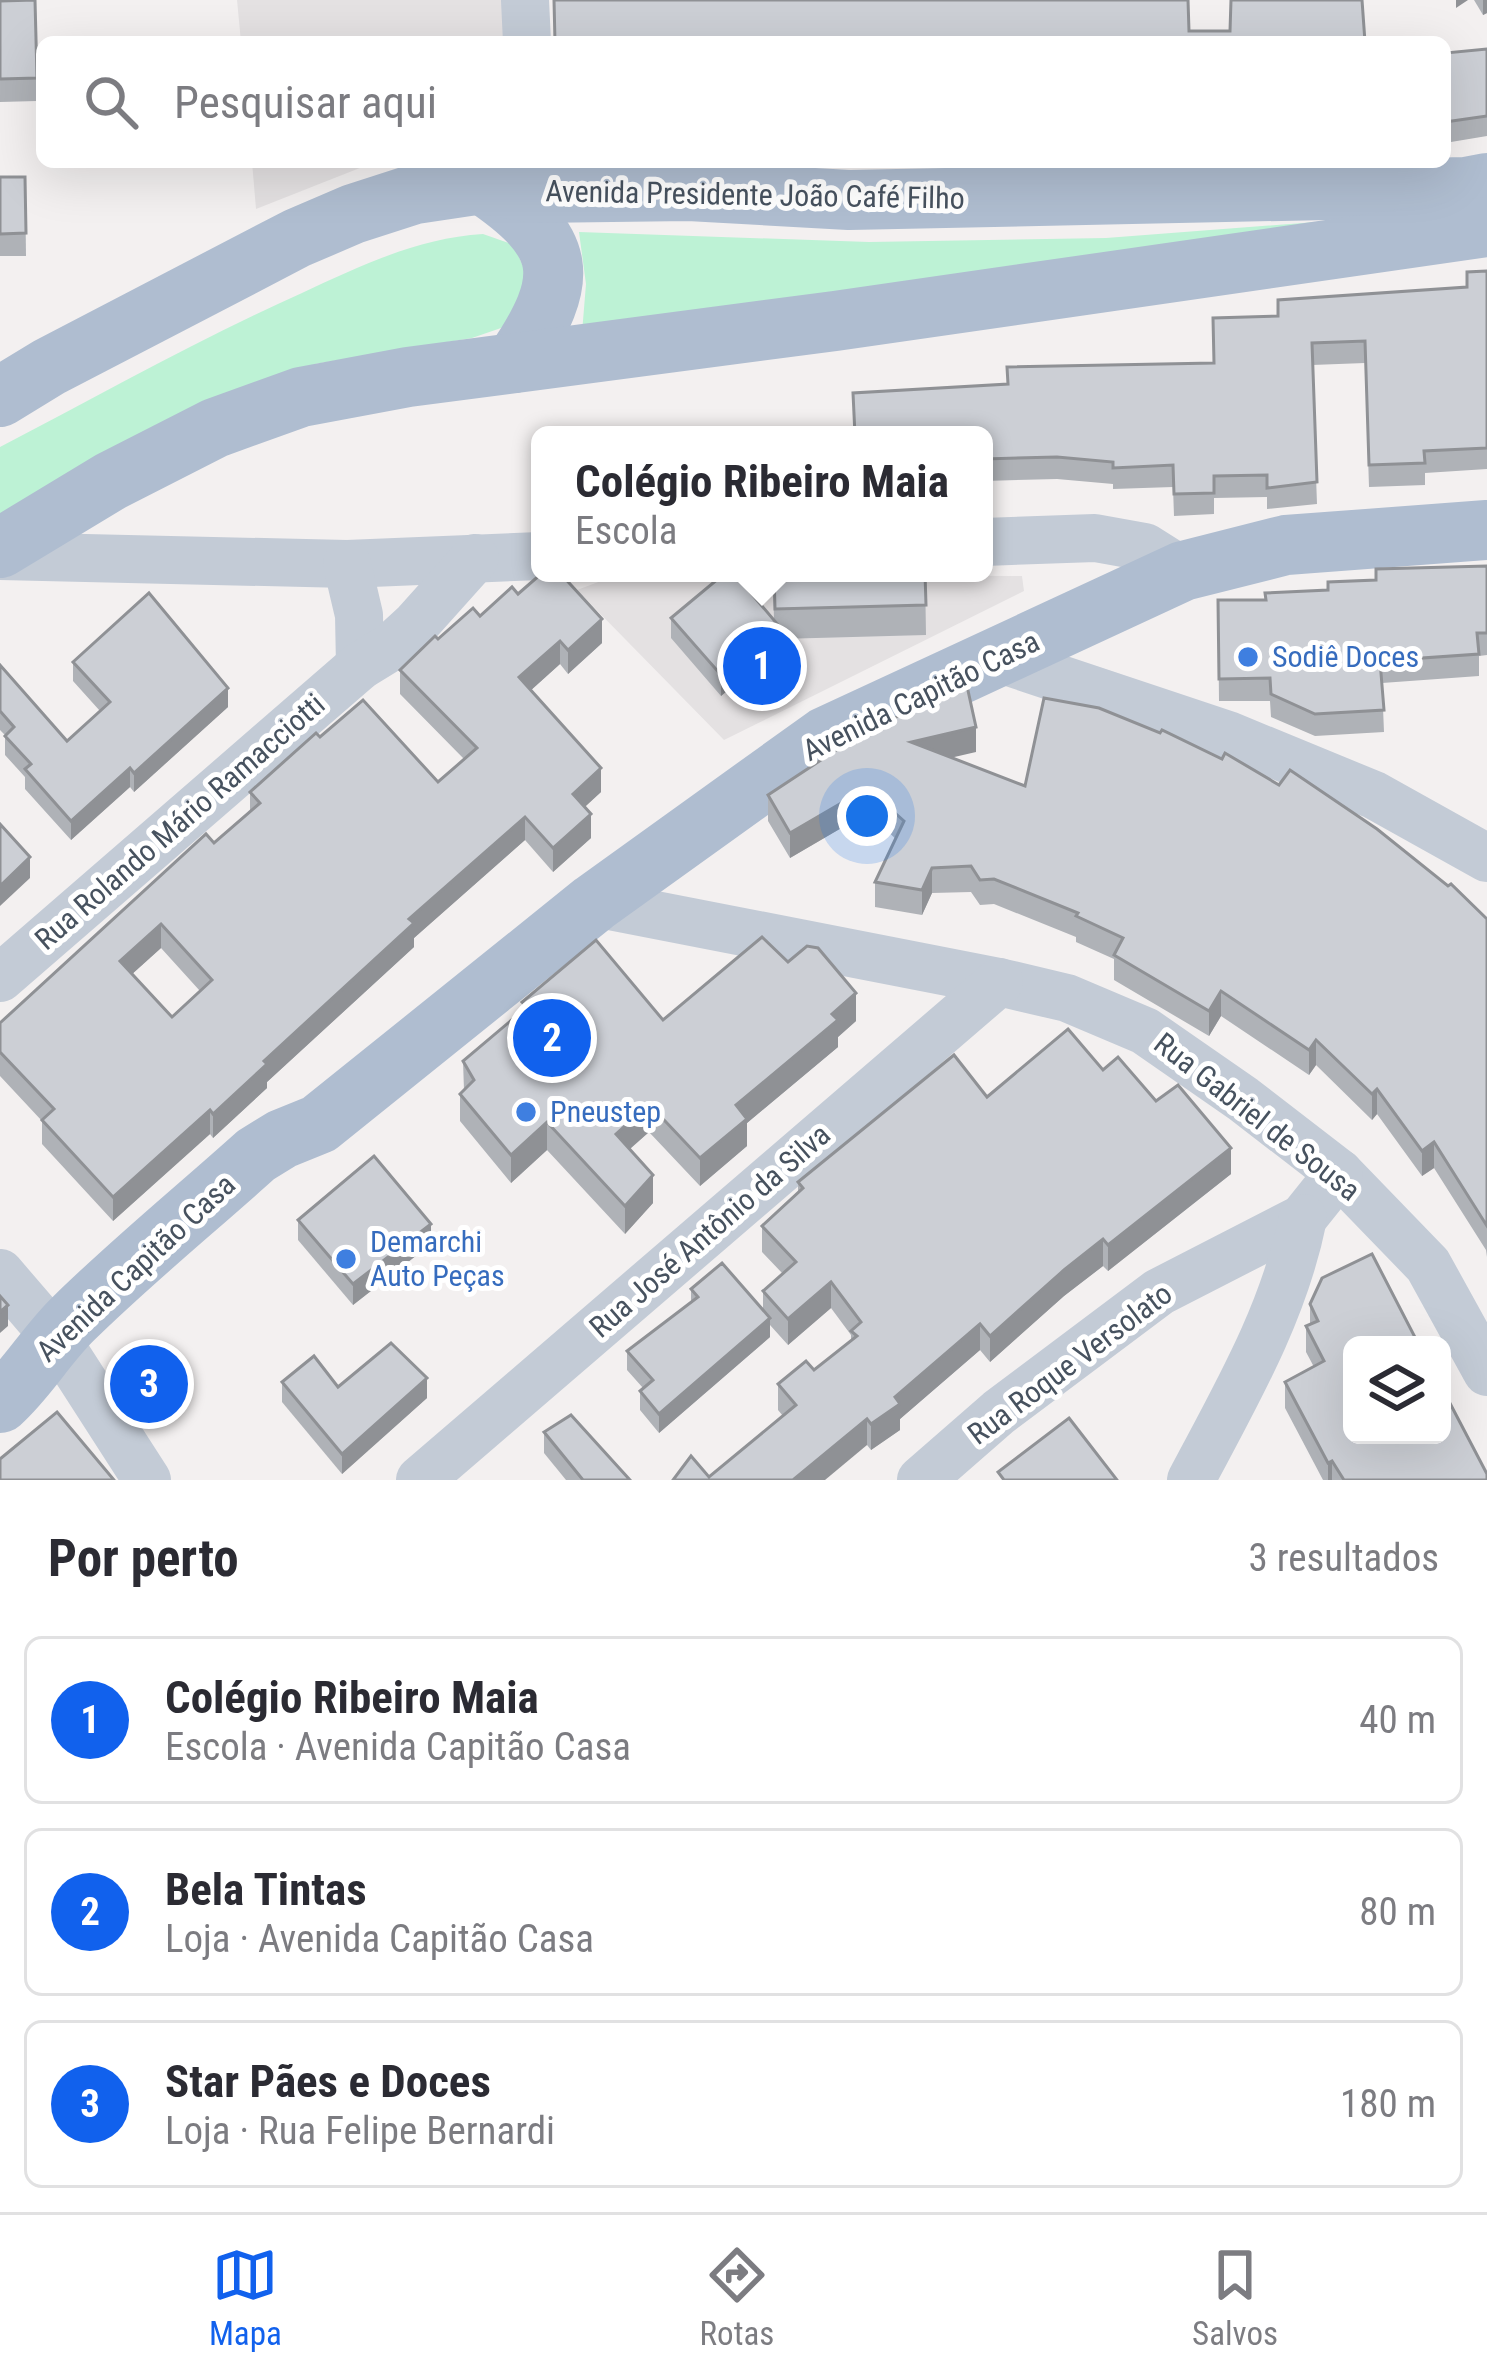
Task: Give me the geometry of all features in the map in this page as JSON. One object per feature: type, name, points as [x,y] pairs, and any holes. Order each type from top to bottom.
[{"type":"main road","name":"Avenida Presidente João Café Filho","points":[[9,388],[297,238],[415,194],[516,180],[849,200],[1487,183]]},
{"type":"main road","points":[[514,363],[535,332],[552,290],[551,249],[525,213],[516,180]]},
{"type":"main road","points":[[0,552],[111,481],[215,428],[301,397],[1487,227]]},
{"type":"main road","name":"Avenida Capitão Casa","points":[[37,1371],[113,1333],[279,1178],[319,1124],[594,903],[825,737],[1183,571],[1286,545],[1487,530]]},
{"type":"street","points":[[525,0],[527,36]]},
{"type":"street","points":[[111,481],[111,520],[132,549],[149,560]]},
{"type":"street","points":[[993,542],[1095,538],[1144,547],[1183,571]]},
{"type":"street","points":[[0,552],[347,564],[531,556]]},
{"type":"street","name":"Rua Rolando Mário Ramacciotti","points":[[0,978],[360,665],[415,625],[475,558]]},
{"type":"street","points":[[347,564],[359,615],[360,665]]},
{"type":"street","points":[[997,658],[1248,743],[1374,795],[1487,858]]},
{"type":"street","name":"Rua Gabriel de Sousa","points":[[594,903],[1000,982],[1066,998],[1145,1031],[1244,1099],[1339,1173],[1428,1265],[1487,1372]]},
{"type":"street","name":"Rua José Antônio da Silva","points":[[420,1480],[1000,982]]},
{"type":"street","name":"Rua Roque Versolato","points":[[921,1480],[999,1412],[1160,1292],[1304,1218],[1339,1173]]},
{"type":"street","points":[[1192,1480],[1268,1332],[1304,1218]]},
{"type":"street","points":[[0,1273],[37,1371],[147,1480]]},
{"type":"shaded area","points":[[237,0],[508,0],[510,36],[240,36]]},
{"type":"shaded area","points":[[253,168],[360,168],[256,209]]},
{"type":"shaded area","points":[[993,576],[1022,576],[1024,591],[724,740],[577,590],[598,582],[993,582]]},
{"type":"green space","points":[[1487,209],[582,333],[586,284],[579,232],[869,242],[1106,238]]},
{"type":"green space","points":[[483,234],[514,245],[527,276],[521,309],[501,328],[472,338],[315,364],[0,528],[0,447],[225,329],[346,273],[412,247]]},
{"type":"building","points":[[35,0],[36,78],[0,79],[0,1]]},
{"type":"building","points":[[554,0],[1188,0],[1189,31],[1230,31],[1231,0],[1362,0],[1365,36],[555,36]]},
{"type":"building","points":[[1487,49],[1487,116],[1451,121],[1451,52]]},
{"type":"building","points":[[0,177],[25,177],[26,233],[0,234]]},
{"type":"building","points":[[1487,271],[1487,448],[1424,451],[1425,463],[1369,465],[1365,341],[1312,343],[1317,482],[1267,488],[1267,475],[1214,476],[1214,493],[1174,494],[1173,465],[1113,468],[1113,462],[1057,457],[993,459],[993,426],[855,426],[853,393],[1008,384],[1007,367],[1214,363],[1213,318],[1278,316],[1278,300],[1467,287],[1467,272]]},
{"type":"building","points":[[1487,566],[1487,633],[1477,633],[1479,654],[1380,661],[1384,710],[1315,714],[1271,694],[1270,678],[1219,679],[1218,600],[1266,600],[1265,593],[1328,590],[1328,582],[1376,580],[1376,569]]},
{"type":"building","points":[[532,582],[568,582],[602,619],[568,650],[560,641],[519,677],[601,768],[573,794],[591,814],[553,848],[525,817],[409,919],[414,923],[213,1114],[210,1110],[113,1197],[42,1120],[54,1109],[0,1052],[0,1023],[206,834],[214,843],[260,803],[250,792],[316,733],[320,737],[363,700],[438,782],[477,748],[400,670],[435,636],[438,639],[473,608],[480,616],[512,587],[518,594]],"holes":[[[161,924],[212,980],[172,1017],[120,961]]]},
{"type":"building","points":[[714,582],[742,582],[779,626],[721,675],[671,618]]},
{"type":"building","points":[[774,582],[925,582],[926,605],[775,609]]},
{"type":"building","points":[[149,593],[228,688],[134,773],[130,768],[71,821],[25,769],[31,764],[5,736],[14,727],[0,711],[0,665],[67,741],[110,702],[73,662]]},
{"type":"building","points":[[967,686],[976,727],[911,742],[1025,786],[1044,698],[1099,708],[1162,730],[1222,759],[1225,753],[1279,785],[1290,770],[1451,884],[1487,919],[1487,1226],[1434,1142],[1422,1151],[1377,1089],[1372,1094],[1316,1040],[1309,1050],[1221,991],[1209,1011],[1114,955],[1123,938],[1076,916],[1078,913],[994,879],[980,880],[971,866],[932,868],[922,890],[875,882],[904,821],[867,788],[790,833],[768,795],[865,731]]},
{"type":"building","points":[[0,824],[30,857],[0,886]]},
{"type":"building","points":[[762,937],[788,962],[807,946],[818,948],[856,993],[832,1014],[838,1020],[736,1105],[747,1119],[700,1158],[649,1104],[616,1134],[653,1175],[625,1206],[547,1122],[511,1155],[460,1094],[474,1080],[463,1061],[527,1007],[522,1002],[596,940],[663,1020]]},
{"type":"building","points":[[1068,1029],[1103,1070],[1118,1057],[1156,1101],[1178,1085],[1231,1148],[1108,1245],[1103,1239],[990,1336],[980,1324],[895,1397],[900,1404],[871,1424],[867,1419],[793,1480],[673,1480],[691,1456],[709,1477],[796,1405],[778,1384],[806,1361],[814,1370],[857,1336],[851,1331],[861,1322],[831,1282],[788,1319],[763,1291],[796,1262],[762,1226],[803,1188],[798,1182],[954,1055],[987,1097]]},
{"type":"building","points":[[374,1156],[431,1224],[353,1284],[298,1220]]},
{"type":"building","points":[[1372,1254],[1414,1336],[1343,1336],[1343,1444],[1451,1444],[1451,1405],[1487,1480],[1344,1480],[1332,1461],[1328,1463],[1285,1382],[1324,1361],[1306,1326],[1318,1321],[1310,1304],[1322,1278]]},
{"type":"building","points":[[722,1263],[770,1318],[659,1414],[640,1391],[653,1380],[627,1351],[698,1297],[691,1289]]},
{"type":"building","points":[[391,1343],[427,1378],[342,1454],[282,1382],[314,1356],[338,1387]]},
{"type":"building","points":[[57,1412],[114,1480],[0,1480],[0,1459]]},
{"type":"building","points":[[571,1415],[630,1480],[583,1480],[544,1432]]},
{"type":"building","points":[[1069,1418],[1117,1480],[1004,1480],[998,1472]]},
{"type":"place","name":"Sodiê Doces","points":[[1248,657]]},
{"type":"place","name":"Colégio Ribeiro Maia","points":[[762,666]]},
{"type":"place","name":"Bela Tintas","points":[[552,1038]]},
{"type":"place","name":"Pneustep","points":[[526,1112]]},
{"type":"place","name":"Demarchi Auto Peças","points":[[346,1259]]},
{"type":"place","name":"Star Pães e Doces","points":[[149,1384]]}]
